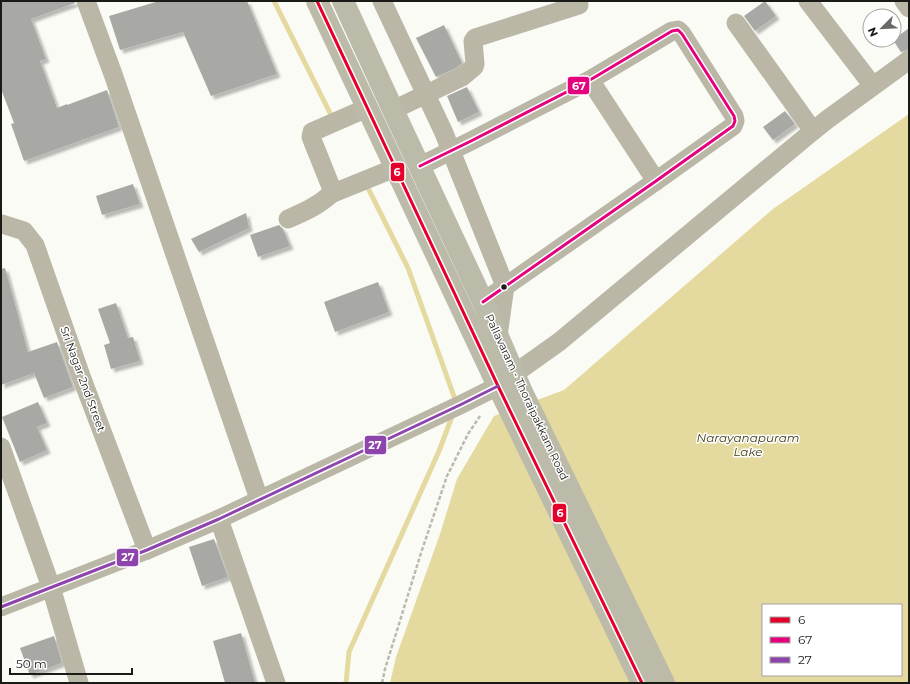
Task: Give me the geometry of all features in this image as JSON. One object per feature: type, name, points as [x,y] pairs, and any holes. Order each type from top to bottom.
[{"type":"main road","name":"Pallavaram - Thoraipakkam Road","points":[[317,1],[395,168],[506,380],[642,683]]},
{"type":"main road","name":"Pallavaram - Thoraipakkam Road","points":[[343,1],[498,336],[506,380],[522,392],[664,683]]},
{"type":"street","points":[[86,1],[116,82],[258,499]]},
{"type":"street","points":[[382,1],[444,133],[505,286],[498,336]]},
{"type":"street","points":[[393,110],[462,77],[474,67],[473,41],[476,38],[578,5],[578,1]]},
{"type":"street","points":[[808,1],[873,86]]},
{"type":"street","points":[[904,1],[909,8]]},
{"type":"street","points":[[736,22],[813,131]]},
{"type":"street","points":[[420,166],[590,80],[672,31],[678,30],[734,116],[735,121],[733,126],[483,302]]},
{"type":"street","points":[[1,607],[148,550],[219,519],[258,499],[462,404],[506,380],[559,342],[813,131],[909,60]]},
{"type":"street","points":[[590,80],[656,181]]},
{"type":"street","points":[[331,194],[331,187],[310,137],[312,132],[367,108]]},
{"type":"street","points":[[288,219],[323,202],[331,194],[395,168]]},
{"type":"street","name":"Sri Nagar 2nd Street","points":[[1,223],[24,231],[35,245],[81,376],[148,550]]},
{"type":"street","points":[[1,447],[51,587],[79,683]]},
{"type":"street","points":[[219,519],[276,683]]},
{"type":"path","points":[[382,683],[385,669],[447,476],[468,434],[483,410]]},
{"type":"water","name":"Narayanapuram Lake","points":[[909,114],[909,683],[390,683],[396,657],[440,534],[457,479],[494,416],[564,390],[773,209]]},
{"type":"building","points":[[1,1],[75,1],[75,3],[31,19],[46,59],[40,61],[57,108],[107,90],[119,127],[24,161],[11,124],[14,123],[1,89]]},
{"type":"building","points":[[159,1],[247,1],[277,74],[211,96],[183,32],[120,50],[109,16]]},
{"type":"building","points":[[765,1],[776,16],[755,31],[744,16]]},
{"type":"building","points":[[444,25],[462,63],[456,68],[436,77],[416,38]]},
{"type":"building","points":[[909,28],[909,49],[901,52],[898,48],[902,48],[902,33]]},
{"type":"building","points":[[467,87],[479,112],[458,122],[447,96]]},
{"type":"building","points":[[785,111],[795,124],[773,140],[763,127]]},
{"type":"building","points":[[133,184],[140,204],[102,215],[96,196]]},
{"type":"building","points":[[246,213],[249,228],[199,252],[191,239]]},
{"type":"building","points":[[279,225],[283,229],[290,246],[258,257],[250,235]]},
{"type":"building","points":[[5,268],[28,352],[57,342],[73,387],[44,398],[34,373],[1,385],[1,269]]},
{"type":"building","points":[[378,282],[389,312],[335,332],[324,302]]},
{"type":"building","points":[[116,303],[128,338],[133,337],[140,361],[111,369],[104,345],[110,343],[98,309]]},
{"type":"building","points":[[38,402],[47,423],[37,427],[47,450],[20,462],[2,417]]},
{"type":"building","points":[[214,539],[228,577],[202,586],[189,547]]},
{"type":"building","points":[[241,633],[255,683],[225,683],[213,641]]},
{"type":"building","points":[[54,636],[62,663],[30,675],[20,648]]},
{"type":"waterway","points":[[274,1],[331,115]]},
{"type":"waterway","points":[[368,188],[408,268],[456,402]]},
{"type":"waterway","points":[[346,683],[349,652],[439,451],[453,414]]},
{"type":"transit line","name":"6","points":[[317,1],[498,386],[642,683]]},
{"type":"transit line","name":"67","points":[[420,166],[590,80],[672,31],[678,30],[734,116],[735,121],[733,126],[483,302]]},
{"type":"transit line","name":"27","points":[[1,607],[147,550],[219,519],[498,386]]}]
